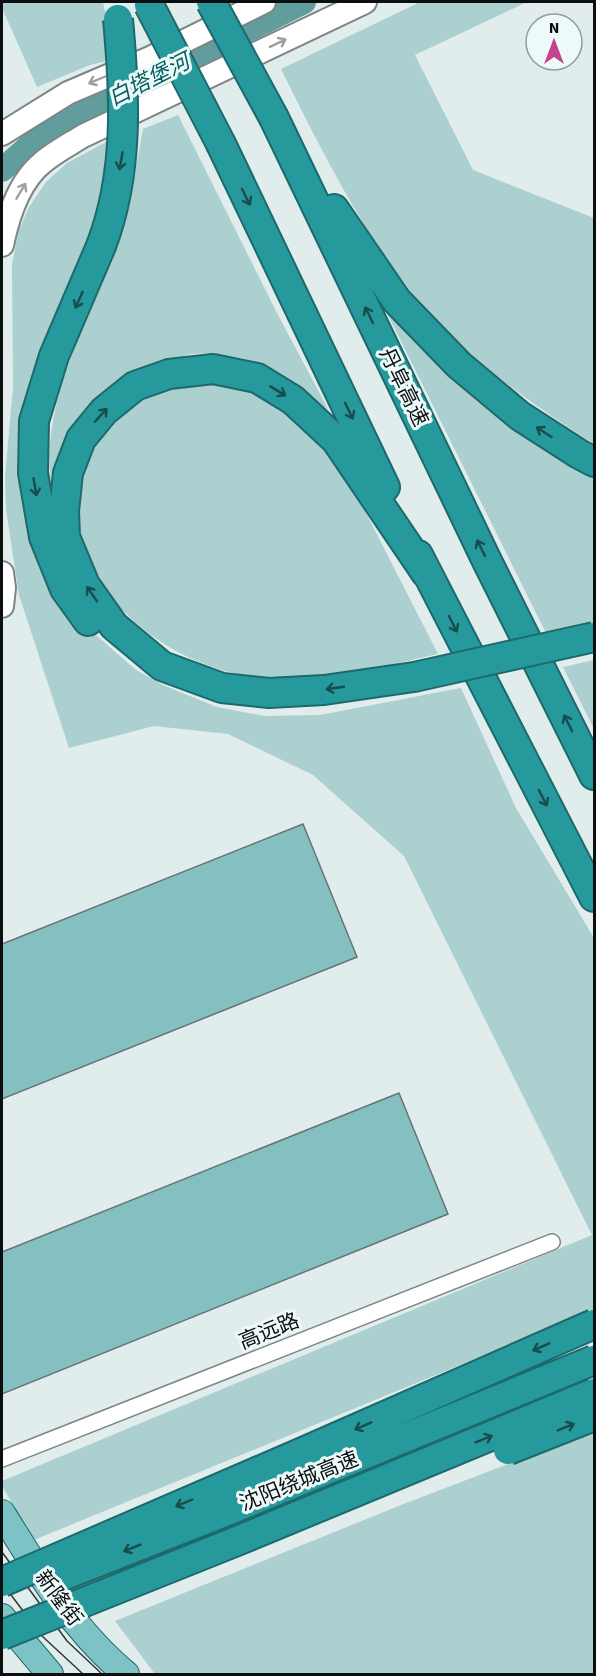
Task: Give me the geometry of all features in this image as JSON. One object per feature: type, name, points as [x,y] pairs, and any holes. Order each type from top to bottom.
[{"type":"highway","name":"丹阜高速","points":[[211,2],[278,125],[486,559],[594,775]]},
{"type":"highway","points":[[149,3],[221,144],[426,573],[594,897]]},
{"type":"highway","points":[[115,10],[124,88],[123,152],[110,222],[54,356],[34,421],[33,473],[44,537],[65,589],[95,632],[145,673],[210,703],[268,712],[329,709],[594,637]]},
{"type":"highway","points":[[278,125],[397,301],[459,365],[520,416],[594,462]]},
{"type":"highway","points":[[426,573],[336,440],[293,400],[257,378],[213,369],[168,374],[135,386],[104,411],[81,439],[68,473],[64,511],[65,537],[85,585],[114,626],[162,666],[222,688],[269,693],[417,685],[594,653]]},
{"type":"highway","points":[[2,1582],[594,1324]]},
{"type":"highway","name":"沈阳绕城高速","points":[[2,1600],[232,1509],[594,1360]]},
{"type":"highway","points":[[2,1635],[237,1541],[594,1393]]},
{"type":"highway","points":[[2,1643],[170,1583],[594,1416]]},
{"type":"main road","points":[[2,134],[68,93],[150,58],[264,2]]},
{"type":"main road","points":[[2,245],[7,219],[22,188],[41,163],[83,136],[365,2]]},
{"type":"main road","points":[[2,573],[2,606]]},
{"type":"main road","name":"新隆街","points":[[2,1513],[40,1575],[102,1655],[126,1674]]},
{"type":"main road","points":[[2,1617],[50,1674]]},
{"type":"street","name":"高远路","points":[[2,1459],[552,1242]]},
{"type":"shaded area","points":[[2,2],[103,2],[115,59],[90,65],[37,87],[2,8]]},
{"type":"shaded area","points":[[420,2],[527,2],[415,55],[473,170],[594,218],[594,444],[538,407],[485,366],[459,344],[412,296],[387,264],[354,207],[281,69]]},
{"type":"shaded area","points":[[178,115],[278,315],[328,409],[274,371],[245,359],[213,353],[191,354],[162,362],[112,390],[58,512],[50,477],[50,443],[56,408],[66,373],[119,241],[130,199],[143,129]]},
{"type":"shaded area","points":[[121,134],[108,197],[30,424],[89,629],[136,670],[165,686],[217,707],[264,716],[320,715],[461,688],[516,808],[594,938],[594,1310],[34,1540],[2,1486],[2,1481],[592,1235],[404,856],[313,775],[228,734],[154,726],[69,748],[19,595],[6,509],[5,477],[13,387],[12,264],[19,230],[29,207],[46,182],[67,163]]},
{"type":"shaded area","points":[[374,287],[594,467],[594,623],[546,633]]},
{"type":"shaded area","points":[[195,376],[265,390],[341,464],[438,654],[324,677],[277,679],[254,677],[217,668],[181,653],[148,632],[119,606],[97,576],[83,542],[78,505],[87,455],[100,433],[141,393],[154,387]]},
{"type":"shaded area","points":[[594,660],[594,729],[563,667]]},
{"type":"shaded area","points":[[594,1431],[594,1674],[155,1674],[115,1621],[401,1505]]},
{"type":"building","points":[[303,824],[357,957],[2,1099],[2,944]]},
{"type":"building","points":[[399,1093],[448,1214],[2,1394],[2,1252]]},
{"type":"waterway","name":"白塔堡河","points":[[2,170],[45,132],[304,2]]},
{"type":"tram line","points":[[2,1552],[67,1641],[102,1674]]},
{"type":"tram line","points":[[2,1583],[42,1636],[83,1674]]}]
